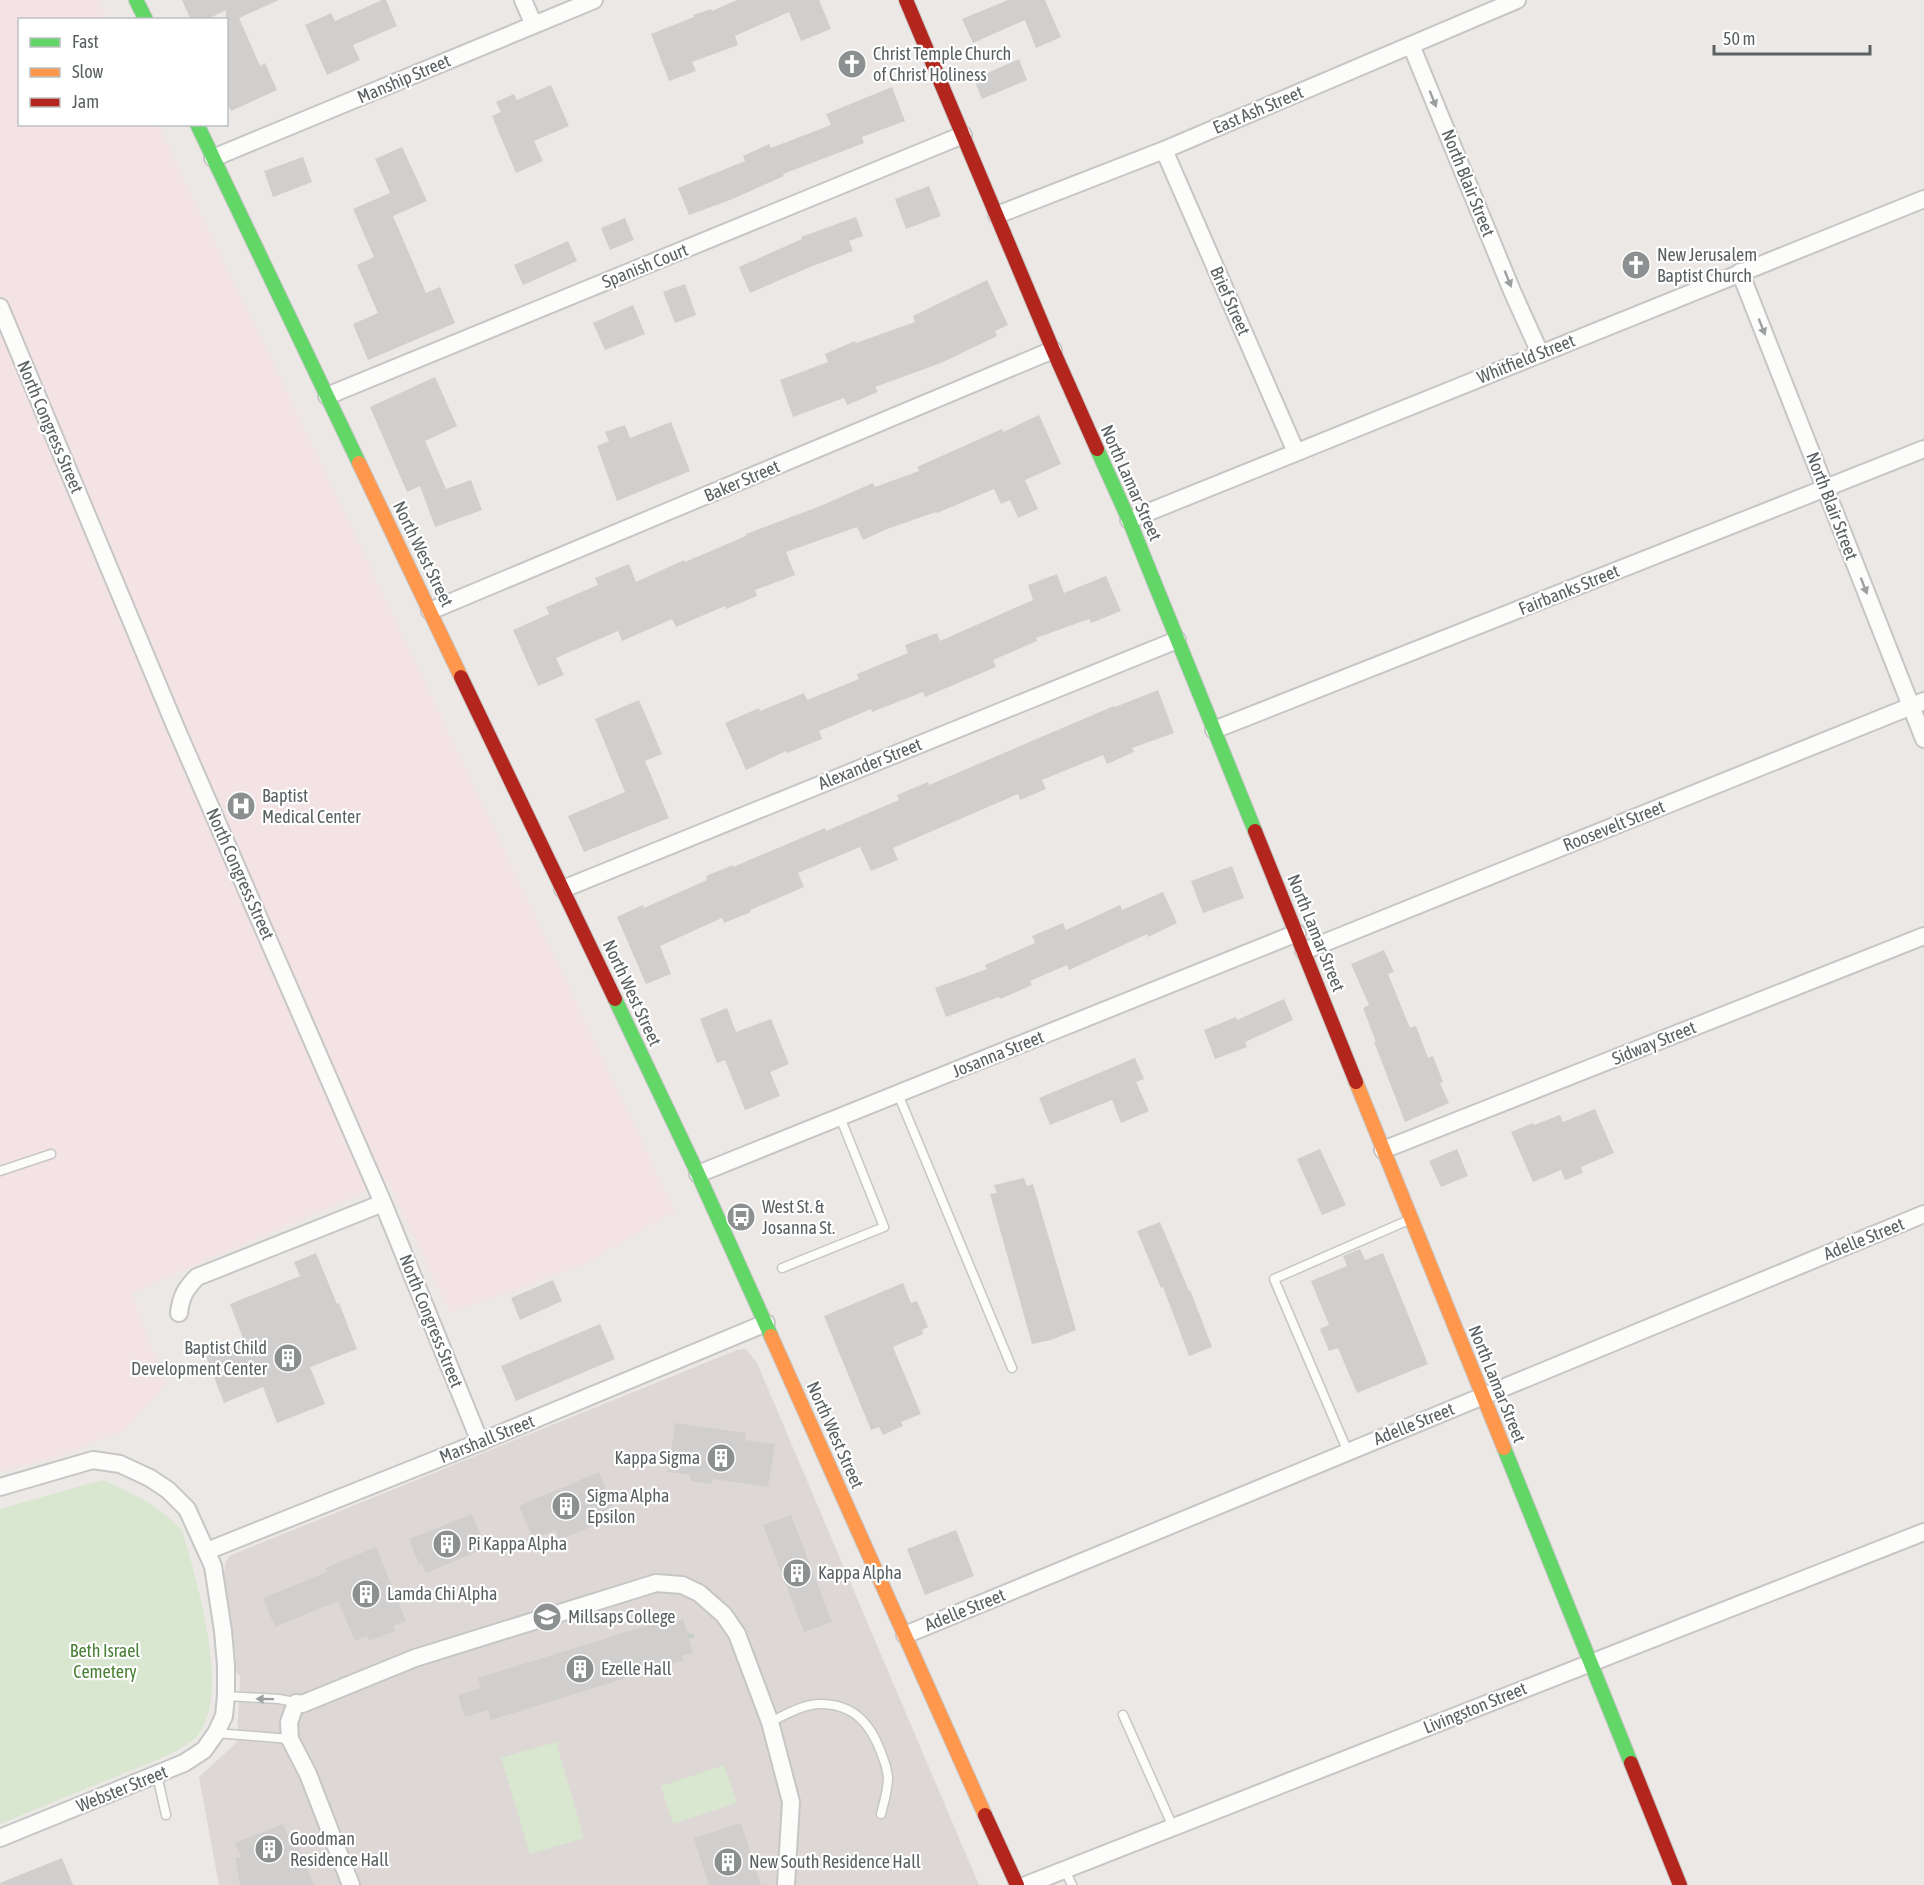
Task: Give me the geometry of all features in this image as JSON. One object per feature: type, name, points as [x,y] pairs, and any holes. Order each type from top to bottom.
[{"type":"street","points":[[136,0],[145,18]]},
{"type":"street","points":[[523,0],[534,25]]},
{"type":"street","name":"Manship Street","points":[[213,158],[594,0]]},
{"type":"street","name":"North Lamar Street","points":[[906,0],[1053,350],[1129,520],[1680,1885]]},
{"type":"street","name":"East Ash Street","points":[[997,215],[1164,150],[1517,0]]},
{"type":"street","name":"North Blair Street","points":[[1411,45],[1512,291],[1540,353]]},
{"type":"street","name":"North West Street","points":[[198,126],[698,1174],[1017,1885]]},
{"type":"street","name":"Spanish Court","points":[[327,396],[963,135]]},
{"type":"street","name":"Brief Street","points":[[1164,150],[1296,452]]},
{"type":"street","name":"Whitfield Street","points":[[1129,520],[1924,199]]},
{"type":"street","name":"North Blair Street","points":[[1740,272],[1825,488],[1918,703],[1924,739]]},
{"type":"street","name":"North Congress Street","points":[[0,307],[5,333],[382,1203],[480,1442]]},
{"type":"street","name":"Baker Street","points":[[430,611],[1053,350]]},
{"type":"street","name":"Fairbanks Street","points":[[1214,730],[1924,449]]},
{"type":"street","name":"Alexander Street","points":[[563,889],[1177,640]]},
{"type":"street","name":"Roosevelt Street","points":[[1304,951],[1918,703]]},
{"type":"street","name":"Josanna Street","points":[[698,1174],[1296,933]]},
{"type":"street","name":"Sidway Street","points":[[1383,1150],[1924,936]]},
{"type":"street","points":[[179,1313],[180,1299],[186,1287],[196,1277],[382,1203]]},
{"type":"street","name":"Adelle Street","points":[[905,1635],[1924,1214]]},
{"type":"street","name":"Marshall Street","points":[[207,1551],[480,1442],[766,1323]]},
{"type":"street","name":"Webster Street","points":[[0,1838],[184,1763],[204,1750],[216,1733],[224,1716],[226,1696],[224,1631],[213,1566],[188,1509],[168,1490],[150,1478],[120,1464],[93,1460],[1,1481]]},
{"type":"street","name":"Livingston Street","points":[[1026,1885],[1068,1877],[1173,1827],[1924,1532]]},
{"type":"street","points":[[351,1885],[308,1774],[290,1738],[289,1722],[296,1703],[302,1704],[415,1658],[656,1583],[682,1585],[699,1593],[724,1615],[737,1634],[770,1722],[791,1802],[786,1885]]},
{"type":"lane","points":[[898,1094],[1012,1368]]},
{"type":"lane","points":[[782,1268],[884,1227],[840,1117]]},
{"type":"lane","points":[[0,1171],[51,1154]]},
{"type":"lane","points":[[1348,1452],[1274,1279],[1411,1219]]},
{"type":"lane","points":[[226,1696],[279,1699],[302,1704]]},
{"type":"lane","points":[[770,1722],[806,1706],[818,1704],[849,1710],[866,1722],[878,1742],[887,1770],[886,1796],[881,1814]]},
{"type":"lane","points":[[1123,1715],[1173,1827]]},
{"type":"lane","points":[[216,1733],[290,1738]]},
{"type":"lane","points":[[157,1775],[166,1815]]},
{"type":"path","points":[[688,1635],[695,1637]]},
{"type":"shaded area","name":"Baptist Medical Center","points":[[0,0],[99,0],[108,18],[18,18],[18,126],[158,126],[305,429],[675,1211],[585,1264],[450,1313],[388,1182],[131,1293],[166,1384],[125,1430],[60,1456],[0,1472]]},
{"type":"shaded area","name":"Millsaps College","points":[[746,1349],[757,1363],[979,1885],[219,1885],[199,1777],[237,1742],[240,1676],[234,1670],[236,1658],[224,1575],[225,1564],[229,1556],[737,1350]]},
{"type":"green space","name":"Beth Israel Cemetery","points":[[102,1480],[155,1507],[182,1530],[207,1631],[212,1685],[209,1709],[199,1734],[181,1748],[0,1824],[0,1509]]},
{"type":"green space","points":[[556,1742],[584,1838],[530,1854],[501,1758]]},
{"type":"green space","points":[[724,1765],[737,1803],[673,1824],[661,1786]]},
{"type":"building","points":[[182,0],[279,0],[239,18],[260,66],[265,63],[277,90],[231,111],[228,106],[228,18],[226,18],[226,10],[210,18],[190,18]]},
{"type":"building","points":[[386,0],[397,26],[353,45],[360,60],[327,75],[305,25],[331,13],[335,21]]},
{"type":"building","points":[[737,0],[819,0],[831,29],[801,41],[789,12],[735,36],[738,45],[692,62],[696,71],[669,81],[651,34],[694,17],[693,15],[711,9],[712,11]]},
{"type":"building","points":[[1008,0],[1045,0],[1061,37],[1036,48],[1025,20],[973,43],[962,19]]},
{"type":"building","points":[[1019,59],[1027,80],[982,99],[974,79]]},
{"type":"building","points":[[551,85],[569,126],[534,141],[543,161],[516,173],[492,116],[501,112],[496,102],[514,94],[517,100]]},
{"type":"building","points":[[892,87],[905,121],[862,137],[864,143],[783,174],[784,176],[730,200],[689,215],[678,188],[745,161],[743,156],[769,144],[771,148],[831,125],[826,114]]},
{"type":"building","points":[[402,147],[427,201],[393,216],[426,293],[440,287],[455,323],[368,360],[353,324],[378,313],[357,265],[374,257],[353,209],[390,193],[375,159]]},
{"type":"building","points":[[303,157],[312,182],[273,197],[264,171]]},
{"type":"building","points":[[929,186],[941,216],[906,229],[895,199]]},
{"type":"building","points":[[856,217],[863,236],[849,241],[853,251],[750,293],[739,267],[802,239],[801,237]]},
{"type":"building","points":[[625,218],[634,240],[610,250],[601,228]]},
{"type":"building","points":[[568,241],[577,261],[523,285],[514,265]]},
{"type":"building","points":[[987,280],[1008,325],[995,331],[997,336],[941,363],[875,387],[878,392],[847,405],[844,398],[793,417],[780,380],[828,362],[825,354],[855,341],[856,343],[915,322],[913,316]]},
{"type":"building","points":[[685,284],[696,315],[675,323],[663,292]]},
{"type":"building","points":[[633,305],[645,334],[605,350],[593,323]]},
{"type":"building","points":[[435,377],[457,426],[425,441],[446,489],[471,480],[482,510],[435,527],[420,486],[407,492],[370,407]]},
{"type":"building","points":[[1039,415],[1061,464],[1025,480],[1038,509],[1018,518],[1010,500],[1001,504],[994,489],[863,540],[857,527],[786,552],[795,575],[755,590],[757,596],[726,609],[725,606],[676,627],[672,619],[622,641],[618,631],[556,658],[564,675],[538,686],[513,630],[549,614],[546,607],[598,585],[595,578],[629,564],[636,582],[746,536],[746,534],[873,483],[875,487],[919,471],[917,467]]},
{"type":"building","points":[[671,422],[690,471],[617,501],[597,446],[609,441],[605,432],[625,425],[630,438]]},
{"type":"building","points":[[1057,574],[1064,593],[1106,576],[1121,611],[1091,623],[1089,619],[1036,638],[1037,641],[993,660],[996,667],[925,697],[923,692],[872,712],[871,709],[819,731],[822,739],[787,753],[786,751],[746,770],[725,723],[759,708],[760,711],[804,693],[807,700],[859,679],[857,674],[908,653],[905,645],[937,633],[940,641],[1033,600],[1028,585]]},
{"type":"building","points":[[1158,690],[1174,733],[1132,748],[1134,752],[1107,764],[1103,755],[1042,780],[1046,789],[1020,800],[1018,794],[893,848],[898,860],[871,871],[860,847],[798,873],[804,887],[750,910],[751,912],[724,923],[722,918],[660,946],[671,974],[646,984],[617,917],[643,905],[644,908],[707,880],[706,876],[825,828],[826,831],[899,800],[897,795],[928,782],[929,785],[1114,706]]},
{"type":"building","points":[[639,700],[662,754],[645,761],[669,818],[584,852],[568,816],[625,792],[595,719]]},
{"type":"building","points":[[1232,866],[1244,898],[1203,913],[1191,881]]},
{"type":"building","points":[[1163,892],[1177,923],[1148,937],[1147,934],[1069,970],[1067,965],[1030,981],[1032,985],[1000,999],[999,997],[946,1017],[935,988],[987,969],[985,965],[1035,943],[1032,936],[1063,923],[1066,930],[1120,905],[1122,910]]},
{"type":"building","points":[[1384,950],[1394,972],[1388,974],[1410,1028],[1416,1026],[1428,1058],[1433,1056],[1443,1082],[1440,1083],[1449,1103],[1405,1122],[1363,1008],[1369,1005],[1351,964]]},
{"type":"building","points":[[1284,999],[1293,1020],[1245,1042],[1247,1047],[1215,1059],[1204,1030],[1236,1017],[1237,1020]]},
{"type":"building","points":[[727,1008],[736,1032],[771,1019],[789,1064],[770,1072],[780,1096],[745,1110],[725,1060],[717,1063],[700,1019]]},
{"type":"building","points":[[1135,1058],[1144,1079],[1136,1082],[1149,1111],[1121,1123],[1112,1100],[1050,1125],[1039,1098]]},
{"type":"building","points":[[1595,1109],[1614,1153],[1581,1167],[1583,1173],[1565,1180],[1561,1170],[1533,1182],[1511,1132],[1560,1115],[1563,1122]]},
{"type":"building","points":[[1320,1149],[1346,1205],[1322,1215],[1297,1159]]},
{"type":"building","points":[[1457,1149],[1468,1176],[1441,1187],[1429,1161]]},
{"type":"building","points":[[1024,1178],[1027,1186],[1033,1184],[1076,1330],[1051,1340],[1032,1344],[990,1194],[997,1193],[994,1185]]},
{"type":"building","points":[[1160,1222],[1212,1347],[1189,1356],[1163,1287],[1161,1288],[1137,1231]]},
{"type":"building","points":[[1360,1249],[1365,1260],[1383,1253],[1428,1364],[1357,1393],[1338,1348],[1329,1351],[1320,1329],[1329,1325],[1311,1281],[1347,1266],[1343,1256]]},
{"type":"building","name":"Baptist Child Development Center","points":[[316,1253],[357,1349],[310,1367],[325,1404],[277,1423],[263,1387],[224,1403],[206,1356],[244,1341],[230,1304],[300,1276],[294,1262]]},
{"type":"building","points":[[553,1280],[562,1301],[520,1320],[511,1298]]},
{"type":"building","points":[[903,1283],[911,1303],[917,1301],[928,1327],[922,1330],[923,1334],[893,1347],[921,1414],[901,1422],[903,1426],[883,1435],[879,1427],[871,1430],[824,1316]]},
{"type":"building","points":[[600,1324],[615,1359],[516,1401],[501,1366]]},
{"type":"building","name":"Kappa Sigma","points":[[675,1423],[746,1433],[745,1440],[775,1444],[768,1487],[713,1479],[712,1484],[690,1481],[690,1475],[668,1472]]},
{"type":"building","name":"Sigma Alpha Epsilon","points":[[599,1472],[613,1507],[590,1517],[593,1526],[559,1540],[555,1530],[533,1539],[519,1506]]},
{"type":"building","name":"Pi Kappa Alpha","points":[[472,1514],[486,1548],[426,1573],[422,1563],[419,1564],[409,1539]]},
{"type":"building","name":"Kappa Alpha","points":[[791,1515],[832,1622],[804,1632],[763,1525]]},
{"type":"building","points":[[956,1530],[974,1576],[925,1595],[907,1549]]},
{"type":"building","name":"Lamda Chi Alpha","points":[[376,1547],[406,1621],[393,1626],[395,1631],[369,1641],[367,1636],[355,1641],[338,1601],[275,1627],[263,1598],[327,1572],[325,1568]]},
{"type":"building","name":"Ezelle Hall","points":[[671,1618],[672,1623],[683,1619],[688,1635],[693,1653],[682,1656],[684,1660],[491,1720],[488,1710],[465,1717],[458,1695],[481,1688],[478,1678]]},
{"type":"building","name":"New South Residence Hall","points":[[741,1823],[761,1885],[709,1885],[694,1838]]},
{"type":"building","name":"Goodman Residence Hall","points":[[283,1824],[290,1841],[296,1839],[314,1885],[240,1885],[235,1858],[241,1857],[235,1843]]},
{"type":"building","points":[[62,1858],[73,1885],[0,1885],[0,1883]]},
{"type":"traffic: fast","points":[[136,0],[145,18]]},
{"type":"traffic: fast","points":[[198,126],[359,463]]},
{"type":"traffic: fast","points":[[1097,449],[1129,520],[1255,831]]},
{"type":"traffic: fast","points":[[615,999],[698,1174],[771,1336]]},
{"type":"traffic: fast","points":[[1504,1448],[1631,1763]]},
{"type":"traffic: slow","points":[[359,463],[461,677]]},
{"type":"traffic: slow","points":[[1356,1082],[1504,1448]]},
{"type":"traffic: slow","points":[[771,1336],[985,1815]]},
{"type":"traffic: jam","points":[[906,0],[1097,449]]},
{"type":"traffic: jam","points":[[461,677],[615,999]]},
{"type":"traffic: jam","points":[[1255,831],[1356,1082]]},
{"type":"traffic: jam","points":[[1631,1763],[1680,1885]]},
{"type":"traffic: jam","points":[[985,1815],[1017,1885]]},
{"type":"place","name":"Christ Temple Church of Christ Holiness","points":[[852,64]]},
{"type":"place","name":"New Jerusalem Baptist Church","points":[[1636,265]]},
{"type":"place","name":"Baptist Medical Center","points":[[241,806]]},
{"type":"place","name":"West St. & Josanna St.","points":[[741,1217]]},
{"type":"place","name":"Baptist Child Development Center","points":[[288,1358]]},
{"type":"place","name":"Kappa Sigma","points":[[721,1458]]},
{"type":"place","name":"Sigma Alpha Epsilon","points":[[566,1506]]},
{"type":"place","name":"Pi Kappa Alpha","points":[[447,1544]]},
{"type":"place","name":"Kappa Alpha","points":[[797,1573]]},
{"type":"place","name":"Lamda Chi Alpha","points":[[366,1594]]},
{"type":"place","name":"Millsaps College","points":[[547,1617]]},
{"type":"place","name":"Ezelle Hall","points":[[580,1669]]},
{"type":"place","name":"Goodman Residence Hall","points":[[269,1849]]},
{"type":"place","name":"New South Residence Hall","points":[[728,1862]]}]
